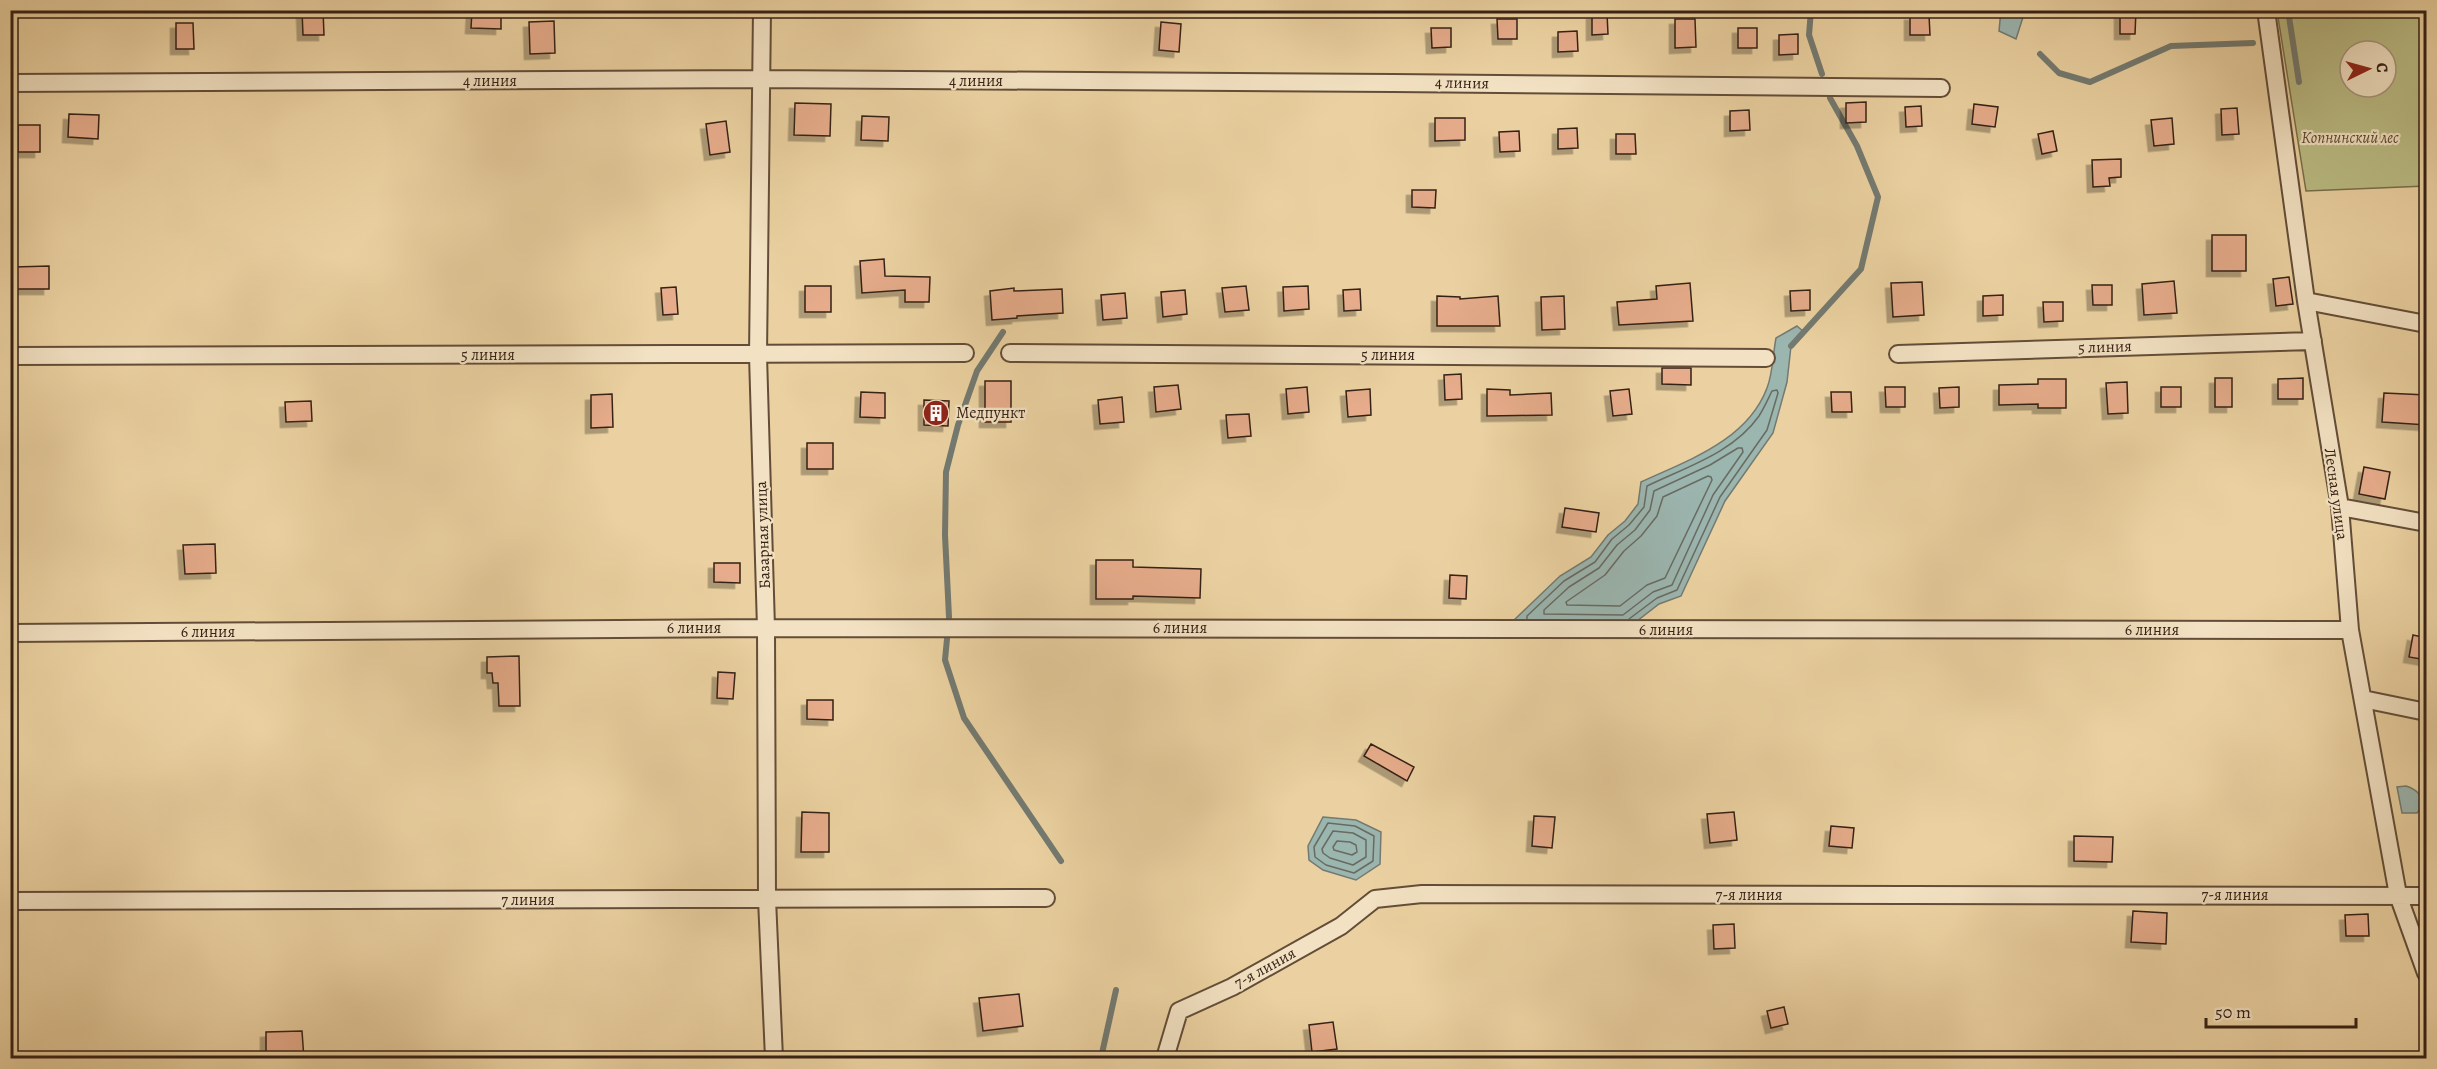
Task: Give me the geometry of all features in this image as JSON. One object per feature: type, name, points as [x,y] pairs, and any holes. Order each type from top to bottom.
[{"type":"street","name":"Базарная улица","points":[[762,10],[758,355],[766,628],[767,899],[774,1059]]},
{"type":"street","name":"Лесная улица","points":[[2266,10],[2306,301],[2340,507],[2350,630],[2398,895],[2427,973]]},
{"type":"street","name":"4 линия","points":[[10,82],[760,80],[1393,82],[1941,88]]},
{"type":"street","points":[[2306,301],[2427,324]]},
{"type":"street","name":"5 линия","points":[[1898,354],[2313,340]]},
{"type":"street","name":"5 линия","points":[[10,356],[965,353]]},
{"type":"street","name":"5 линия","points":[[1010,353],[1766,357]]},
{"type":"street","points":[[2340,507],[2427,523]]},
{"type":"street","name":"6 линия","points":[[10,633],[766,628],[2350,630]]},
{"type":"street","points":[[2363,699],[2427,712]]},
{"type":"street","name":"7-я линия","points":[[1166,1059],[1179,1011],[1232,987],[1341,926],[1376,899],[1422,894],[2427,896]]},
{"type":"street","name":"7 линия","points":[[10,901],[1046,898]]},
{"type":"green space","name":"Копнинский лес","points":[[2277,11],[2426,11],[2426,186],[2306,191]]},
{"type":"water","points":[[2001,10],[2025,11],[2016,39],[1999,31]]},
{"type":"water","points":[[1797,326],[1804,332],[1791,346],[1787,382],[1773,433],[1725,501],[1681,596],[1659,604],[1628,628],[1530,628],[1514,620],[1560,576],[1591,557],[1608,535],[1625,521],[1638,504],[1641,482],[1714,447],[1745,422],[1758,406],[1767,388],[1776,338]]},
{"type":"water","points":[[2406,786],[2420,796],[2422,807],[2417,813],[2402,813],[2397,787]]},
{"type":"water","points":[[1323,817],[1356,820],[1381,832],[1380,864],[1356,880],[1323,870],[1309,860],[1308,846]]},
{"type":"building","points":[[323,10],[324,35],[303,35],[302,11]]},
{"type":"building","points":[[472,10],[501,10],[501,29],[471,28]]},
{"type":"building","points":[[2120,10],[2136,10],[2135,34],[2120,34]]},
{"type":"building","points":[[1607,13],[1608,34],[1592,35],[1592,14]]},
{"type":"building","points":[[1910,15],[1929,15],[1930,35],[1910,35]]},
{"type":"building","points":[[1497,19],[1517,19],[1517,39],[1498,39]]},
{"type":"building","points":[[1675,19],[1695,19],[1696,47],[1675,48]]},
{"type":"building","points":[[554,21],[555,53],[530,54],[529,22]]},
{"type":"building","points":[[1161,22],[1181,24],[1179,52],[1159,50]]},
{"type":"building","points":[[176,23],[193,23],[194,49],[176,49]]},
{"type":"building","points":[[1431,28],[1451,28],[1451,47],[1432,48]]},
{"type":"building","points":[[1738,28],[1757,28],[1757,48],[1738,48]]},
{"type":"building","points":[[1577,31],[1578,51],[1558,52],[1558,32]]},
{"type":"building","points":[[1798,34],[1798,54],[1779,55],[1779,35]]},
{"type":"building","points":[[1866,102],[1866,122],[1846,123],[1846,103]]},
{"type":"building","points":[[795,103],[831,104],[830,136],[794,135]]},
{"type":"building","points":[[1974,104],[1998,107],[1995,127],[1972,124]]},
{"type":"building","points":[[1921,106],[1922,126],[1906,127],[1905,107]]},
{"type":"building","points":[[2237,108],[2239,134],[2222,135],[2221,109]]},
{"type":"building","points":[[1749,110],[1750,130],[1730,131],[1730,111]]},
{"type":"building","points":[[69,114],[99,115],[98,139],[68,137]]},
{"type":"building","points":[[862,116],[889,117],[888,141],[861,140]]},
{"type":"building","points":[[1435,118],[1465,118],[1465,140],[1435,141]]},
{"type":"building","points":[[2172,118],[2174,144],[2154,146],[2151,120]]},
{"type":"building","points":[[726,121],[730,152],[710,155],[706,124]]},
{"type":"building","points":[[18,125],[40,125],[40,152],[18,152]]},
{"type":"building","points":[[1577,128],[1578,148],[1558,149],[1558,129]]},
{"type":"building","points":[[1519,131],[1520,151],[1500,152],[1499,132]]},
{"type":"building","points":[[2053,131],[2057,151],[2042,154],[2038,134]]},
{"type":"building","points":[[1616,134],[1635,134],[1636,154],[1616,154]]},
{"type":"building","points":[[2121,159],[2121,177],[2109,178],[2110,186],[2093,187],[2092,160]]},
{"type":"building","points":[[1412,190],[1436,190],[1435,208],[1412,207]]},
{"type":"building","points":[[2212,235],[2246,235],[2246,271],[2212,271]]},
{"type":"building","points":[[884,259],[885,276],[930,277],[929,302],[905,302],[905,290],[862,293],[860,261]]},
{"type":"building","points":[[49,266],[49,289],[15,289],[14,267]]},
{"type":"building","points":[[2289,277],[2293,304],[2276,306],[2273,279]]},
{"type":"building","points":[[2174,281],[2177,313],[2144,315],[2142,284]]},
{"type":"building","points":[[1922,282],[1924,315],[1893,317],[1891,283]]},
{"type":"building","points":[[1690,283],[1693,321],[1619,325],[1617,302],[1657,299],[1656,286]]},
{"type":"building","points":[[2092,285],[2112,285],[2112,305],[2093,305]]},
{"type":"building","points":[[805,286],[831,286],[831,312],[805,312]]},
{"type":"building","points":[[1246,286],[1249,310],[1225,312],[1222,288]]},
{"type":"building","points":[[1308,286],[1309,309],[1284,311],[1283,287]]},
{"type":"building","points":[[676,287],[678,314],[663,315],[661,288]]},
{"type":"building","points":[[1014,288],[1014,291],[1062,289],[1063,313],[992,320],[990,291]]},
{"type":"building","points":[[1360,289],[1361,310],[1344,311],[1343,290]]},
{"type":"building","points":[[1185,290],[1187,314],[1163,317],[1161,292]]},
{"type":"building","points":[[1810,290],[1810,310],[1791,311],[1790,291]]},
{"type":"building","points":[[1125,293],[1127,318],[1103,320],[1101,295]]},
{"type":"building","points":[[2003,295],[2003,315],[1983,316],[1983,296]]},
{"type":"building","points":[[1437,296],[1460,297],[1460,299],[1498,296],[1500,326],[1437,326]]},
{"type":"building","points":[[1564,296],[1565,329],[1542,330],[1541,297]]},
{"type":"building","points":[[2043,302],[2063,302],[2063,321],[2044,322]]},
{"type":"building","points":[[1662,368],[1691,368],[1691,385],[1662,384]]},
{"type":"building","points":[[1461,374],[1462,399],[1445,400],[1444,375]]},
{"type":"building","points":[[2215,378],[2232,378],[2232,407],[2215,407]]},
{"type":"building","points":[[2303,378],[2303,399],[2278,399],[2278,379]]},
{"type":"building","points":[[2038,379],[2066,379],[2066,408],[2038,408],[2038,404],[1999,405],[1999,385],[2038,384]]},
{"type":"building","points":[[985,381],[1011,381],[1011,422],[985,422]]},
{"type":"building","points":[[2127,382],[2128,413],[2108,414],[2106,383]]},
{"type":"building","points":[[1178,385],[1181,409],[1156,412],[1154,387]]},
{"type":"building","points":[[1307,387],[1309,412],[1288,414],[1286,389]]},
{"type":"building","points":[[1885,387],[1905,387],[1905,407],[1886,407]]},
{"type":"building","points":[[1959,387],[1959,407],[1940,408],[1939,388]]},
{"type":"building","points":[[2161,387],[2181,387],[2181,407],[2161,407]]},
{"type":"building","points":[[1370,389],[1371,415],[1348,417],[1346,391]]},
{"type":"building","points":[[1487,389],[1510,390],[1510,395],[1551,393],[1552,415],[1487,416]]},
{"type":"building","points":[[1629,389],[1632,414],[1613,416],[1610,391]]},
{"type":"building","points":[[861,392],[885,393],[885,418],[860,417]]},
{"type":"building","points":[[1831,392],[1851,392],[1852,412],[1832,412]]},
{"type":"building","points":[[2384,393],[2427,395],[2427,425],[2382,422]]},
{"type":"building","points":[[612,394],[613,427],[591,428],[591,395]]},
{"type":"building","points":[[1122,397],[1124,422],[1100,424],[1098,400]]},
{"type":"building","name":"Медпункт","points":[[924,400],[949,401],[948,426],[924,425]]},
{"type":"building","points":[[311,401],[312,421],[286,422],[285,402]]},
{"type":"building","points":[[1249,414],[1251,436],[1228,438],[1226,415]]},
{"type":"building","points":[[807,443],[833,443],[833,469],[807,469]]},
{"type":"building","points":[[2364,467],[2390,472],[2385,499],[2359,494]]},
{"type":"building","points":[[1565,508],[1599,513],[1596,532],[1562,527]]},
{"type":"building","points":[[215,544],[216,573],[185,574],[183,545]]},
{"type":"building","points":[[1096,560],[1133,560],[1133,567],[1201,569],[1200,598],[1133,596],[1133,599],[1096,599]]},
{"type":"building","points":[[714,563],[740,563],[740,583],[714,582]]},
{"type":"building","points":[[1450,575],[1467,576],[1466,599],[1449,598]]},
{"type":"building","points":[[2413,635],[2427,638],[2427,660],[2409,657]]},
{"type":"building","points":[[519,656],[520,706],[499,706],[498,683],[493,683],[492,673],[487,673],[487,657]]},
{"type":"building","points":[[718,672],[735,673],[733,699],[717,698]]},
{"type":"building","points":[[807,700],[833,700],[833,720],[807,719]]},
{"type":"building","points":[[1371,744],[1414,767],[1407,781],[1364,756]]},
{"type":"building","points":[[802,812],[829,813],[829,852],[801,852]]},
{"type":"building","points":[[1734,812],[1737,840],[1710,843],[1707,814]]},
{"type":"building","points":[[1534,816],[1555,817],[1552,848],[1532,846]]},
{"type":"building","points":[[1831,826],[1854,828],[1852,848],[1829,846]]},
{"type":"building","points":[[2074,836],[2113,837],[2112,862],[2074,861]]},
{"type":"building","points":[[2133,911],[2167,913],[2166,944],[2131,942]]},
{"type":"building","points":[[2368,914],[2369,936],[2346,936],[2345,915]]},
{"type":"building","points":[[1734,924],[1735,948],[1714,949],[1713,925]]},
{"type":"building","points":[[1019,994],[1023,1026],[983,1031],[979,998]]},
{"type":"building","points":[[1784,1007],[1788,1024],[1771,1028],[1767,1011]]},
{"type":"building","points":[[1333,1022],[1337,1049],[1312,1052],[1309,1025]]},
{"type":"building","points":[[302,1031],[304,1059],[266,1058],[266,1032]]},
{"type":"waterway","points":[[1811,10],[1809,35],[1822,74]]},
{"type":"waterway","points":[[2288,10],[2299,82]]},
{"type":"waterway","points":[[2040,54],[2059,73],[2090,82],[2171,46],[2253,43]]},
{"type":"waterway","points":[[1791,346],[1861,269],[1878,197],[1857,146],[1830,98]]},
{"type":"waterway","points":[[949,617],[945,535],[946,472],[958,425],[977,371],[1003,332]]},
{"type":"waterway","points":[[947,639],[945,660],[964,718],[1061,861]]},
{"type":"waterway","points":[[1101,1058],[1116,990]]},
{"type":"place","name":"Медпункт","points":[[936,413]]}]
